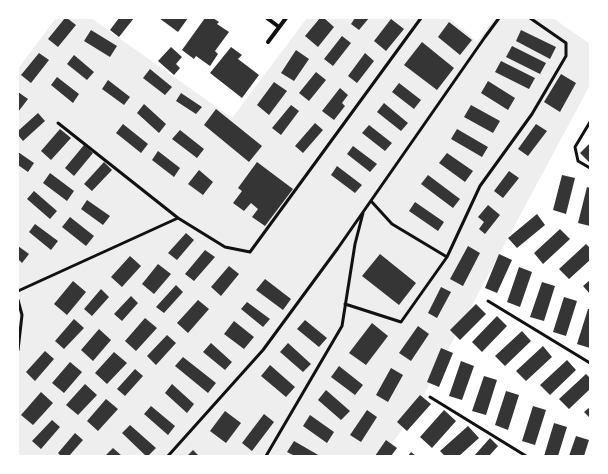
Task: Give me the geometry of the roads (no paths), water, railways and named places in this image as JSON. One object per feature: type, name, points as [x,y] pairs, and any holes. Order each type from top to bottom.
[{"type":"street","points":[[267,18],[279,27]]},
{"type":"street","points":[[268,42],[286,18]]},
{"type":"lane","points":[[58,123],[178,218],[225,247],[250,252],[421,18]]},
{"type":"lane","points":[[168,456],[263,350],[371,201],[499,18]]},
{"type":"lane","points":[[346,304],[401,322],[446,257],[480,186],[532,114],[566,56],[566,43],[530,18]]},
{"type":"lane","points":[[590,122],[575,147],[578,161],[590,168]]},
{"type":"lane","points":[[371,201],[392,224],[446,257]]},
{"type":"lane","points":[[266,456],[342,326],[355,244],[364,210]]},
{"type":"lane","points":[[18,291],[178,218]]},
{"type":"lane","points":[[18,300],[22,315],[18,350]]},
{"type":"lane","points":[[488,300],[590,363]]},
{"type":"lane","points":[[430,397],[526,456]]}]
